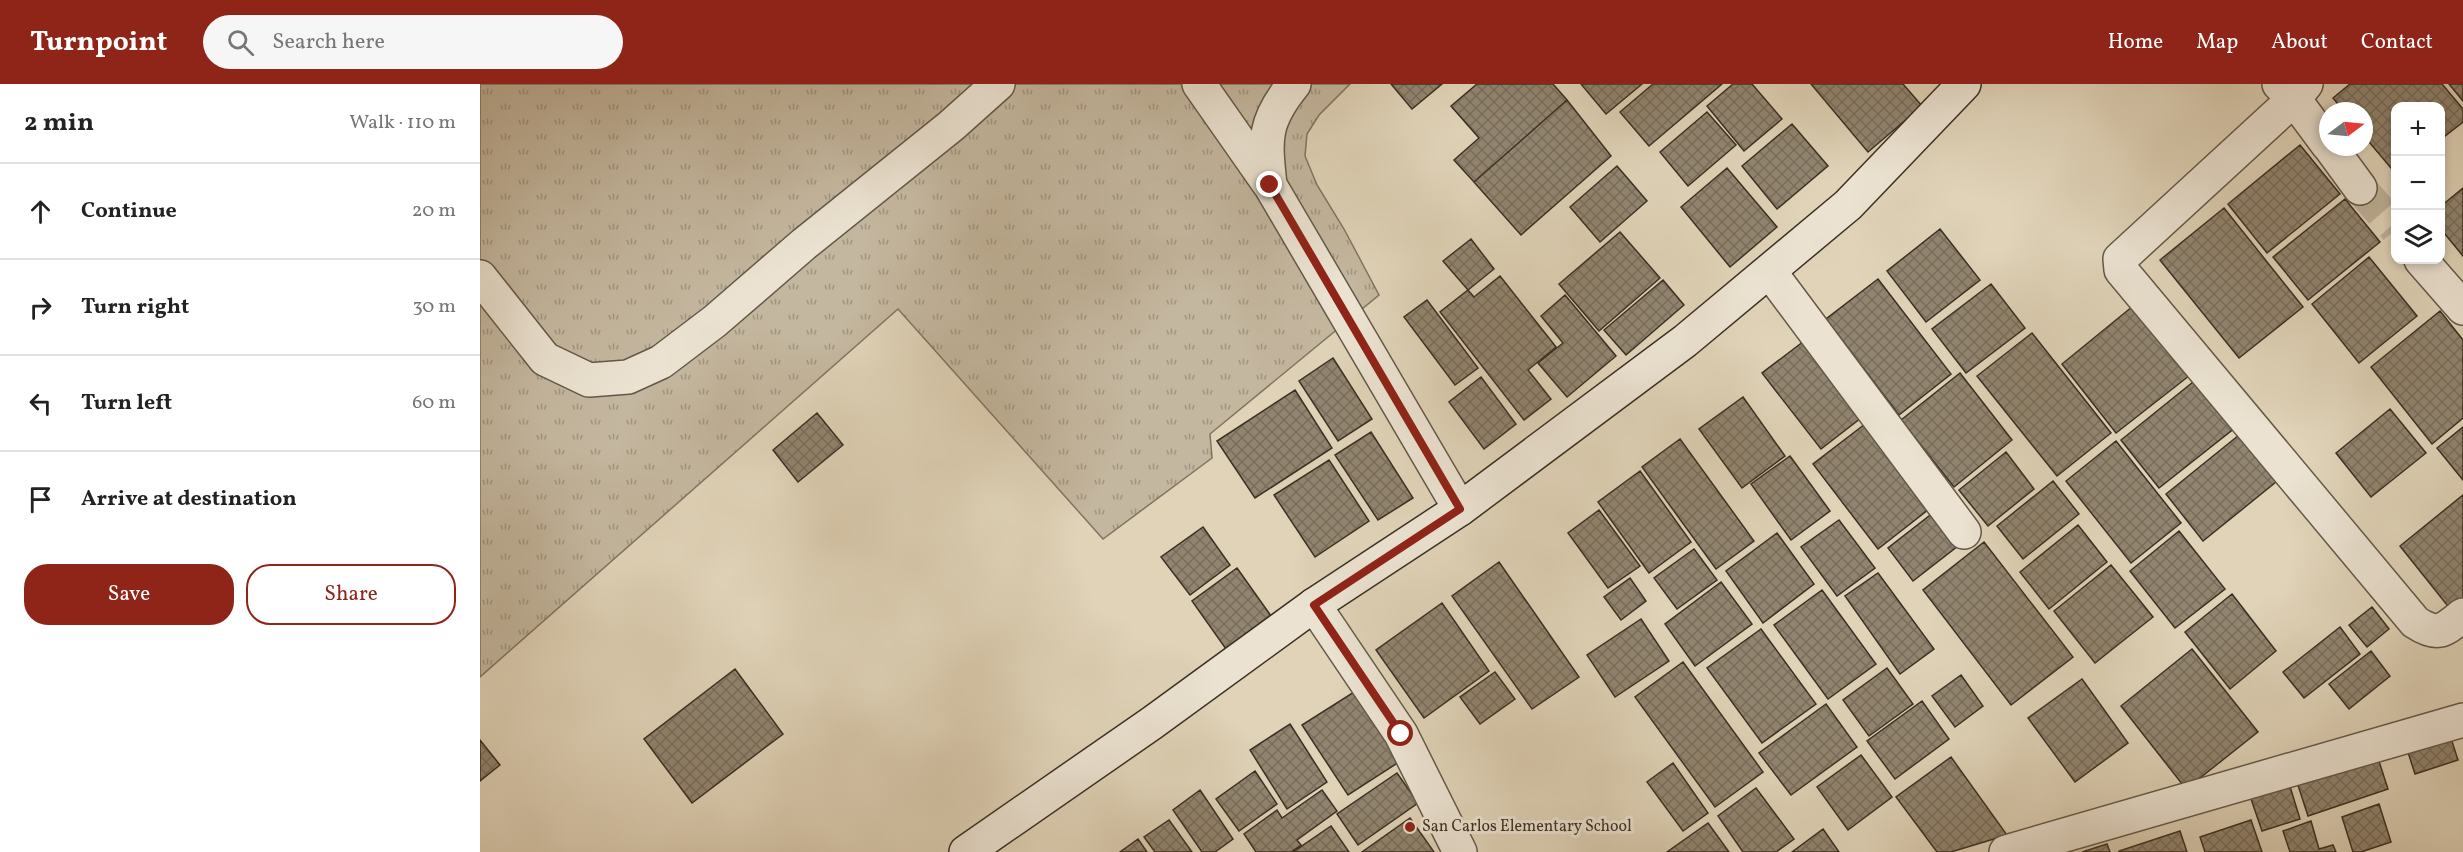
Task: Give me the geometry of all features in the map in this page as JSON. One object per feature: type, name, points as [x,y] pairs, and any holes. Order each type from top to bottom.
[{"type":"street","points":[[480,277],[545,359],[589,380],[628,377],[661,362],[716,321],[804,244],[951,126],[998,84]]},
{"type":"street","points":[[1199,84],[1270,185],[1460,509]]},
{"type":"street","points":[[1270,185],[1266,141],[1277,105],[1294,84]]},
{"type":"street","points":[[966,852],[1152,723],[1314,605],[1460,509],[1685,341],[1770,273],[1848,205],[1964,84]]},
{"type":"street","points":[[2319,130],[2293,89],[2120,259],[2121,270],[2415,622],[2436,632],[2446,630],[2463,615]]},
{"type":"street","points":[[2337,156],[2361,188]]},
{"type":"street","points":[[2424,264],[2463,308]]},
{"type":"street","points":[[1770,273],[1964,532]]},
{"type":"street","points":[[1314,605],[1401,734],[1460,852]]},
{"type":"street","points":[[2006,852],[2463,720]]},
{"type":"green space","points":[[480,84],[1350,84],[1319,115],[1307,134],[1305,156],[1317,185],[1344,229],[1379,295],[1210,434],[1212,458],[1103,539],[898,309],[480,677]]},
{"type":"building","points":[[1391,84],[1442,84],[1412,109]]},
{"type":"building","points":[[1477,84],[1553,84],[1567,100],[1474,182],[1454,160],[1479,138],[1451,106]]},
{"type":"building","points":[[1581,84],[1642,84],[1606,114]]},
{"type":"building","points":[[1653,84],[1722,84],[1649,146],[1620,112]]},
{"type":"building","points":[[1733,84],[1752,84],[1782,119],[1744,151],[1707,106]]},
{"type":"building","points":[[1811,84],[1903,84],[1922,106],[1868,152]]},
{"type":"building","points":[[2350,84],[2442,84],[2463,109],[2463,122],[2445,136],[2445,102],[2391,102],[2391,168],[2373,147],[2373,102],[2336,102],[2333,98]]},
{"type":"building","points":[[2449,84],[2463,84],[2463,101]]},
{"type":"building","points":[[1567,100],[1611,156],[1521,235],[1474,182]]},
{"type":"building","points":[[1707,112],[1736,145],[1688,186],[1660,152]]},
{"type":"building","points":[[1792,124],[1828,166],[1777,209],[1742,166]]},
{"type":"building","points":[[2300,145],[2340,194],[2267,253],[2228,204]]},
{"type":"building","points":[[1617,166],[1647,201],[1600,242],[1570,207]]},
{"type":"building","points":[[1727,168],[1777,227],[1730,267],[1681,207]]},
{"type":"building","points":[[2463,188],[2463,256],[2445,234],[2445,203]]},
{"type":"building","points":[[2345,199],[2380,242],[2308,300],[2273,257]]},
{"type":"building","points":[[2224,208],[2303,307],[2239,358],[2160,260]]},
{"type":"building","points":[[1940,229],[1980,280],[1926,322],[1887,271]]},
{"type":"building","points":[[1620,232],[1660,278],[1599,331],[1559,284]]},
{"type":"building","points":[[1471,239],[1494,269],[1468,290],[1443,261]]},
{"type":"building","points":[[2369,257],[2417,316],[2359,363],[2312,304]]},
{"type":"building","points":[[1500,276],[1556,347],[1528,370],[1551,399],[1524,420],[1440,312],[1468,290],[1474,297]]},
{"type":"building","points":[[1878,279],[1951,374],[1899,415],[1826,319]]},
{"type":"building","points":[[1663,280],[1684,305],[1626,355],[1604,330]]},
{"type":"building","points":[[1991,284],[2025,328],[1966,373],[1932,329]]},
{"type":"building","points":[[1565,295],[1616,356],[1567,397],[1538,363],[1563,343],[1541,316]]},
{"type":"building","points":[[1427,300],[1478,368],[1455,385],[1404,317]]},
{"type":"building","points":[[2138,302],[2194,372],[2116,433],[2062,364]]},
{"type":"building","points":[[2440,311],[2463,340],[2463,418],[2432,444],[2371,367]]},
{"type":"building","points":[[2032,333],[2111,433],[2057,476],[1977,376]]},
{"type":"building","points":[[1808,338],[1866,414],[1821,449],[1762,373]]},
{"type":"building","points":[[1333,358],[1372,419],[1338,441],[1299,381]]},
{"type":"building","points":[[1960,373],[2012,440],[1954,487],[1901,420]]},
{"type":"building","points":[[1481,377],[1516,424],[1484,449],[1449,402]]},
{"type":"building","points":[[2198,378],[2236,427],[2159,488],[2121,440]]},
{"type":"building","points":[[1295,390],[1332,448],[1255,498],[1217,441]]},
{"type":"building","points":[[1743,397],[1785,456],[1742,488],[1699,429]]},
{"type":"building","points":[[2390,409],[2426,453],[2371,497],[2336,453]]},
{"type":"building","points":[[817,413],[843,445],[798,482],[773,450]]},
{"type":"building","points":[[1869,421],[1933,506],[1878,549],[1813,464]]},
{"type":"building","points":[[2463,427],[2463,480],[2437,448]]},
{"type":"building","points":[[2244,431],[2281,478],[2203,541],[2166,494]]},
{"type":"building","points":[[1371,432],[1413,498],[1378,520],[1335,455]]},
{"type":"building","points":[[1680,439],[1754,541],[1716,569],[1642,467]]},
{"type":"building","points":[[2116,441],[2181,523],[2131,563],[2066,481]]},
{"type":"building","points":[[2006,452],[2034,489],[1988,526],[1959,490]]},
{"type":"building","points":[[1790,456],[1830,511],[1791,540],[1751,484]]},
{"type":"building","points":[[1329,460],[1369,521],[1315,557],[1274,495]]},
{"type":"building","points":[[1640,471],[1691,542],[1649,573],[1598,502]]},
{"type":"building","points":[[2053,481],[2079,514],[2023,559],[1997,526]]},
{"type":"building","points":[[2463,495],[2463,600],[2451,610],[2400,546]]},
{"type":"building","points":[[1938,509],[1963,542],[1913,581],[1888,548]]},
{"type":"building","points":[[1599,510],[1640,566],[1608,588],[1568,533]]},
{"type":"building","points":[[1839,520],[1875,568],[1837,596],[1801,547]]},
{"type":"building","points":[[2078,525],[2107,562],[2049,609],[2020,572]]},
{"type":"building","points":[[1203,527],[1230,565],[1190,595],[1161,557]]},
{"type":"building","points":[[2179,531],[2225,589],[2175,628],[2130,571]]},
{"type":"building","points":[[1777,533],[1814,584],[1763,623],[1726,571]]},
{"type":"building","points":[[1984,542],[2073,657],[2011,705],[1923,590]]},
{"type":"building","points":[[1694,549],[1717,580],[1677,609],[1654,578]]},
{"type":"building","points":[[1499,562],[1579,677],[1532,709],[1452,596]]},
{"type":"building","points":[[2111,565],[2153,617],[2095,663],[2054,611]]},
{"type":"building","points":[[1237,568],[1271,616],[1226,649],[1192,601]]},
{"type":"building","points":[[1878,573],[1934,649],[1900,674],[1845,596]]},
{"type":"building","points":[[1630,578],[1646,601],[1621,620],[1604,597]]},
{"type":"building","points":[[1721,582],[1752,624],[1695,666],[1665,624]]},
{"type":"building","points":[[1822,590],[1876,664],[1828,699],[1774,625]]},
{"type":"building","points":[[2232,594],[2276,651],[2230,689],[2185,632]]},
{"type":"building","points":[[1442,603],[1489,671],[1424,718],[1376,650]]},
{"type":"building","points":[[2372,607],[2389,629],[2367,647],[2349,625]]},
{"type":"building","points":[[1641,619],[1669,661],[1615,697],[1587,655]]},
{"type":"building","points":[[2340,627],[2360,654],[2304,698],[2283,672]]},
{"type":"building","points":[[1761,629],[1816,704],[1762,743],[1707,668]]},
{"type":"building","points":[[2192,649],[2258,732],[2186,789],[2121,706]]},
{"type":"building","points":[[2371,651],[2390,676],[2349,709],[2329,684]]},
{"type":"building","points":[[1683,662],[1763,772],[1715,807],[1635,697]]},
{"type":"building","points":[[1887,668],[1913,704],[1869,736],[1843,700]]},
{"type":"building","points":[[735,669],[783,734],[692,803],[644,739]]},
{"type":"building","points":[[1495,672],[1515,699],[1480,724],[1460,697]]},
{"type":"building","points":[[1961,675],[1983,706],[1955,727],[1932,696]]},
{"type":"building","points":[[2082,679],[2128,743],[2075,782],[2028,718]]},
{"type":"building","points":[[1354,692],[1399,762],[1348,795],[1302,725]]},
{"type":"building","points":[[1922,701],[1949,739],[1895,779],[1867,741]]},
{"type":"building","points":[[1826,704],[1857,747],[1791,795],[1759,753]]},
{"type":"building","points":[[1290,724],[1327,782],[1287,809],[1250,750]]},
{"type":"building","points":[[2448,729],[2458,760],[2415,774],[2405,743]]},
{"type":"building","points":[[480,740],[500,765],[480,781]]},
{"type":"building","points":[[2376,752],[2388,789],[2308,816],[2296,779]]},
{"type":"building","points":[[1861,755],[1892,797],[1848,830],[1817,787]]},
{"type":"building","points":[[1951,757],[2007,835],[1951,852],[1937,852],[1896,797]]},
{"type":"building","points":[[1673,763],[1708,813],[1683,831],[1647,782]]},
{"type":"building","points":[[1255,771],[1277,804],[1239,831],[1216,799]]},
{"type":"building","points":[[1397,773],[1418,803],[1358,845],[1337,814]]},
{"type":"building","points":[[2288,780],[2300,819],[2262,831],[2249,793]]},
{"type":"building","points":[[1756,788],[1794,839],[1776,852],[1743,852],[1718,816]]},
{"type":"building","points":[[1200,790],[1233,839],[1215,852],[1202,852],[1173,810]]},
{"type":"building","points":[[1322,790],[1337,811],[1297,840],[1301,845],[1291,852],[1256,852],[1244,834],[1277,810],[1282,818]]},
{"type":"building","points":[[2379,804],[2391,842],[2361,852],[2353,852],[2342,817]]},
{"type":"building","points":[[1410,818],[1434,852],[1362,852]]},
{"type":"building","points":[[1169,820],[1192,852],[1155,852],[1144,837]]},
{"type":"building","points":[[2251,820],[2262,852],[2205,852],[2200,837]]},
{"type":"building","points":[[2311,821],[2319,849],[2333,845],[2336,852],[2290,852],[2283,831]]},
{"type":"building","points":[[1708,823],[1729,852],[1667,852]]},
{"type":"building","points":[[1331,826],[1349,852],[1293,852]]},
{"type":"building","points":[[1823,829],[1839,852],[1792,852]]},
{"type":"building","points":[[2180,831],[2187,852],[2119,852],[2119,851]]},
{"type":"building","points":[[1138,839],[1147,852],[1120,852]]},
{"type":"building","points":[[2107,844],[2110,852],[2082,852]]},
{"type":"tunnel","points":[[2360,188],[2391,223]]},
{"type":"place","name":"San Carlos Elementary School","points":[[1410,827]]},
{"type":"route","points":[[1270,185],[1460,509],[1314,605],[1401,734]]}]
